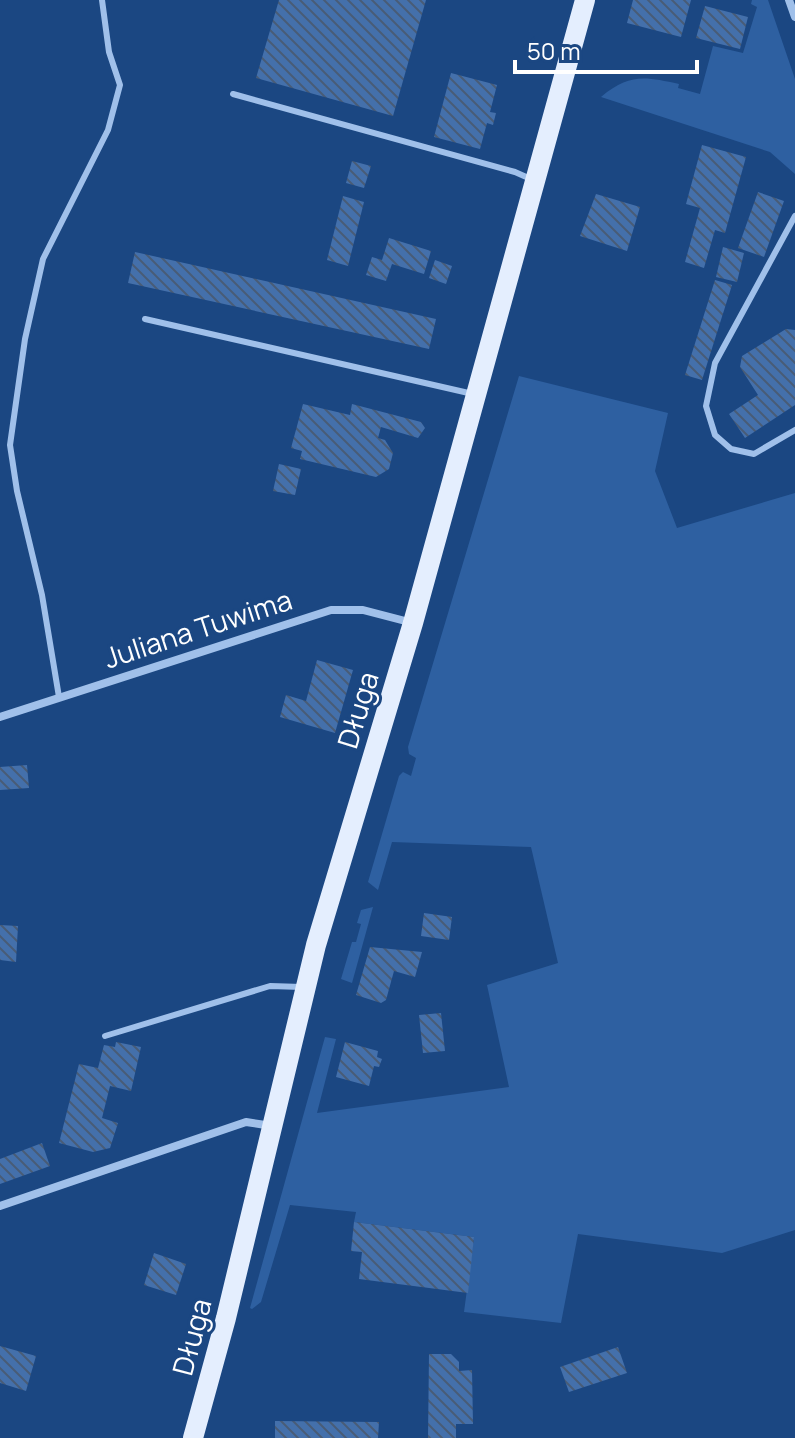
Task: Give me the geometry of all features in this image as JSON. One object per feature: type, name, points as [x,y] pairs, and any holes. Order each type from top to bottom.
[{"type":"main road","name":"Długa","points":[[193,1438],[226,1318],[334,879],[413,623],[585,0]]},
{"type":"street","points":[[789,0],[795,17]]},
{"type":"street","name":"Juliana Tuwima","points":[[0,717],[331,610],[363,610],[413,623]]},
{"type":"street","points":[[0,1206],[246,1122],[273,1126]]},
{"type":"lane","points":[[59,697],[42,595],[17,491],[10,445],[25,339],[43,259],[108,130],[120,85],[109,52],[102,0]]},
{"type":"lane","points":[[233,94],[515,172],[535,181]]},
{"type":"lane","points":[[795,216],[715,363],[706,406],[715,435],[731,449],[754,454],[795,430]]},
{"type":"lane","points":[[145,319],[476,394]]},
{"type":"lane","points":[[105,1036],[270,986],[305,988]]},
{"type":"shaded area","points":[[752,0],[768,0],[795,79],[795,174],[770,152],[601,97],[629,80],[638,79],[679,84],[678,88],[700,94],[713,46],[743,53],[757,7],[751,4]]},
{"type":"shaded area","points":[[519,376],[668,413],[655,471],[677,528],[795,493],[795,1230],[722,1253],[578,1234],[561,1323],[464,1312],[474,1237],[354,1222],[356,1212],[290,1205],[261,1302],[252,1309],[325,1037],[336,1039],[317,1113],[509,1087],[487,985],[558,963],[531,847],[392,842],[378,890],[368,882],[399,776],[403,772],[411,776],[416,758],[409,754],[408,747]]},
{"type":"shaded area","points":[[373,907],[352,983],[341,979],[352,942],[356,942],[361,910]]},
{"type":"building","points":[[279,0],[426,0],[393,116],[256,78]]},
{"type":"building","points":[[633,0],[691,0],[681,37],[627,23]]},
{"type":"building","points":[[705,6],[748,17],[740,49],[696,38]]},
{"type":"building","points":[[451,73],[497,85],[490,112],[496,113],[493,125],[487,123],[480,149],[434,137]]},
{"type":"building","points":[[702,145],[746,157],[725,233],[715,230],[704,268],[685,262],[700,208],[686,204]]},
{"type":"building","points":[[352,161],[371,166],[364,188],[346,183]]},
{"type":"building","points":[[758,192],[784,201],[764,257],[738,248]]},
{"type":"building","points":[[596,194],[640,207],[627,251],[580,236]]},
{"type":"building","points":[[343,196],[364,202],[348,266],[327,260]]},
{"type":"building","points":[[389,238],[431,251],[424,274],[392,264],[386,281],[366,275],[372,257],[382,260]]},
{"type":"building","points":[[723,247],[744,253],[737,282],[716,277]]},
{"type":"building","points":[[135,252],[436,319],[429,349],[128,283]]},
{"type":"building","points":[[435,260],[452,266],[446,284],[429,278]]},
{"type":"building","points":[[715,280],[732,285],[702,380],[685,375]]},
{"type":"building","points":[[786,329],[795,330],[795,405],[745,438],[729,414],[758,395],[740,367],[742,356]]},
{"type":"building","points":[[303,404],[350,415],[352,404],[421,422],[425,428],[418,438],[381,427],[378,438],[385,440],[393,453],[389,469],[376,477],[300,459],[302,451],[291,448]]},
{"type":"building","points":[[279,464],[301,469],[295,495],[273,491]]},
{"type":"building","points":[[317,660],[353,670],[335,733],[280,717],[286,695],[306,701]]},
{"type":"building","points":[[27,765],[29,788],[0,790],[0,767]]},
{"type":"building","points":[[424,913],[452,917],[449,940],[421,936]]},
{"type":"building","points":[[0,925],[18,926],[16,962],[0,960]]},
{"type":"building","points":[[370,947],[422,952],[415,977],[394,971],[386,1000],[381,1003],[356,995]]},
{"type":"building","points":[[441,1013],[445,1051],[423,1053],[419,1015]]},
{"type":"building","points":[[116,1042],[141,1047],[131,1091],[110,1086],[102,1118],[118,1123],[110,1148],[93,1152],[59,1143],[79,1064],[98,1068],[104,1045],[115,1047]]},
{"type":"building","points":[[345,1042],[378,1051],[377,1057],[382,1059],[379,1067],[374,1066],[369,1086],[336,1077]]},
{"type":"building","points":[[42,1143],[50,1166],[0,1184],[0,1159]]},
{"type":"building","points":[[354,1222],[474,1237],[468,1293],[359,1279],[362,1252],[351,1251]]},
{"type":"building","points":[[154,1253],[186,1264],[176,1295],[144,1285]]},
{"type":"building","points":[[0,1346],[36,1356],[26,1391],[0,1383]]},
{"type":"building","points":[[618,1347],[627,1373],[569,1392],[560,1367]]},
{"type":"building","points":[[429,1354],[451,1354],[459,1362],[459,1371],[472,1370],[473,1424],[456,1424],[456,1438],[428,1438]]},
{"type":"building","points":[[275,1421],[379,1422],[378,1438],[275,1438]]}]
